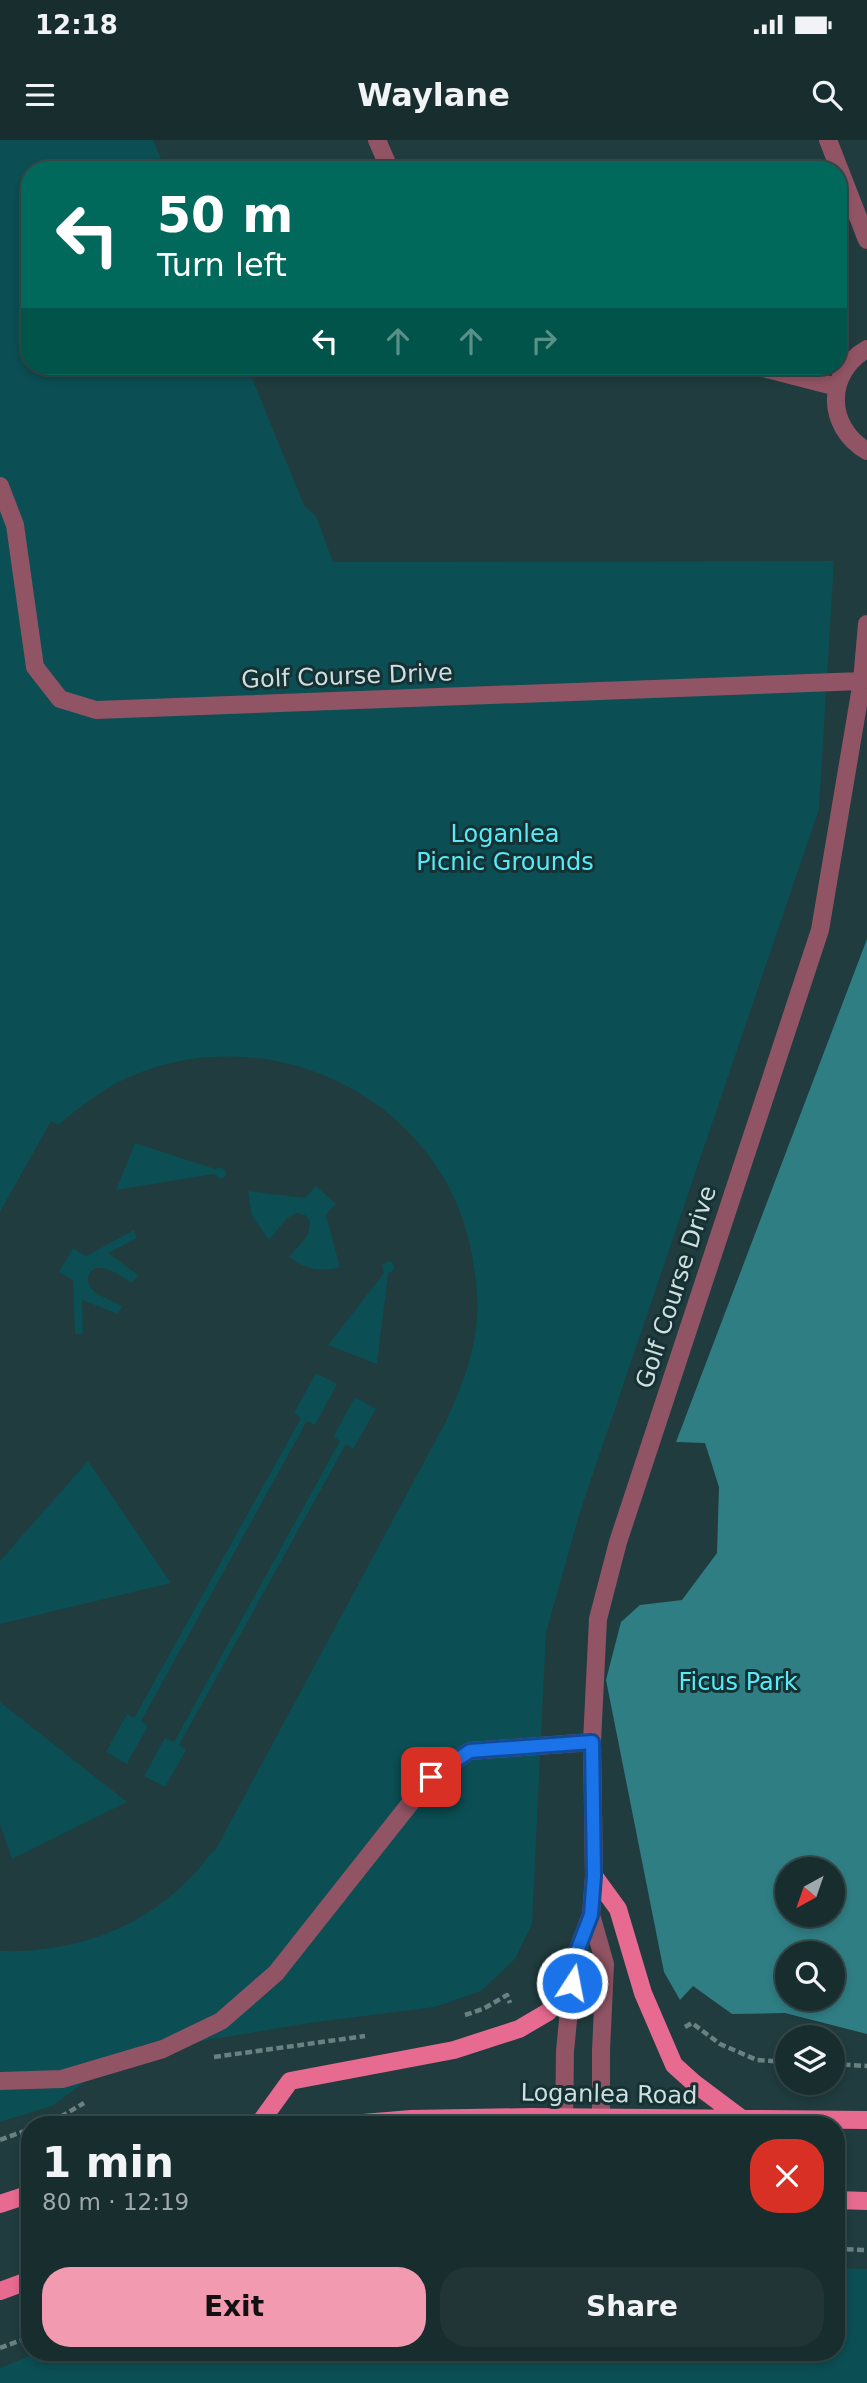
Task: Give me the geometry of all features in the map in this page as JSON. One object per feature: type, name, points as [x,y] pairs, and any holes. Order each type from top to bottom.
[{"type":"main road","points":[[594,1876],[618,1909],[643,1993],[674,2064],[694,2083],[738,2116]]},
{"type":"main road","points":[[264,2116],[290,2081],[454,2050],[519,2029],[548,2012],[572,1983]]},
{"type":"main road","name":"Loganlea Road","points":[[845,2120],[867,2120]]},
{"type":"main road","points":[[0,2204],[21,2197]]},
{"type":"main road","points":[[845,2201],[867,2202]]},
{"type":"main road","points":[[0,2291],[21,2283]]},
{"type":"street","points":[[377,140],[386,161]]},
{"type":"street","points":[[828,140],[836,161]]},
{"type":"street","points":[[847,189],[867,240]]},
{"type":"street","points":[[847,366],[856,355],[867,349]]},
{"type":"street","points":[[790,375],[836,387]]},
{"type":"street","points":[[841,375],[836,387],[840,423],[850,439],[867,451]]},
{"type":"street","name":"Golf Course Drive","points":[[0,486],[15,525],[35,667],[60,699],[96,710],[862,681]]},
{"type":"street","name":"Golf Course Drive","points":[[564,2116],[565,2051],[574,1959],[591,1915],[594,1876],[592,1742],[598,1619],[618,1542],[820,930],[862,681],[867,624]]},
{"type":"street","points":[[0,2081],[62,2079],[163,2049],[221,2021],[276,1973],[431,1777],[470,1751],[592,1742]]},
{"type":"street","name":"Golf Course Drive","points":[[591,1915],[605,1964],[601,2116]]},
{"type":"path","points":[[662,2038],[692,2023],[720,2044],[757,2060],[775,2061]]},
{"type":"path","points":[[845,2065],[867,2066]]},
{"type":"path","points":[[0,2140],[21,2132]]},
{"type":"path","points":[[845,2249],[867,2250]]},
{"type":"path","points":[[0,2348],[21,2340]]},
{"type":"green space","name":"Loganlea Picnic Grounds","points":[[0,140],[153,140],[162,161],[21,161],[21,375],[251,375],[304,505],[316,516],[333,562],[834,561],[819,809],[580,1512],[546,1633],[532,1924],[515,1959],[481,1991],[435,2007],[309,2023],[196,2042],[95,2075],[52,2106],[0,2122],[0,1951],[51,1948],[99,1936],[122,1927],[165,1901],[217,1847],[445,1423],[469,1361],[476,1329],[477,1296],[468,1236],[452,1193],[418,1142],[385,1111],[347,1086],[305,1069],[261,1059],[216,1057],[171,1063],[118,1082],[58,1125],[51,1121],[0,1212]]},
{"type":"green space","name":"Ficus Park","points":[[867,939],[867,2034],[845,2028],[845,2025],[832,2025],[785,2013],[732,2014],[693,1986],[680,2000],[664,1972],[606,1680],[621,1622],[640,1605],[682,1600],[717,1553],[719,1487],[705,1443],[676,1442]]},
{"type":"green space","points":[[135,1143],[215,1169],[219,1167],[224,1169],[225,1177],[220,1179],[214,1174],[116,1190]]},
{"type":"green space","points":[[316,1186],[336,1204],[326,1215],[340,1267],[326,1270],[313,1269],[289,1257],[308,1235],[310,1222],[305,1215],[297,1213],[287,1218],[269,1240],[252,1216],[248,1191],[305,1198]]},
{"type":"green space","points":[[134,1230],[137,1238],[108,1253],[138,1275],[132,1283],[102,1268],[94,1269],[88,1279],[96,1292],[122,1306],[118,1314],[82,1300],[83,1334],[75,1334],[73,1280],[59,1272],[73,1248],[86,1256]]},
{"type":"green space","points":[[389,1261],[395,1269],[388,1274],[377,1364],[328,1345],[384,1273],[382,1265]]},
{"type":"green space","points":[[316,1373],[337,1384],[315,1425],[307,1421],[141,1721],[148,1726],[127,1764],[106,1752],[127,1714],[134,1718],[301,1418],[294,1413]]},
{"type":"green space","points":[[355,1397],[376,1409],[353,1449],[346,1444],[179,1745],[186,1750],[165,1787],[144,1776],[165,1738],[174,1742],[340,1441],[333,1437]]},
{"type":"green space","points":[[88,1461],[171,1583],[0,1624],[0,1561]]},
{"type":"green space","points":[[0,1702],[127,1802],[12,1859],[0,1824]]},
{"type":"green space","points":[[845,2268],[867,2269],[867,2383],[0,2383],[0,2368],[21,2359],[845,2361]]},
{"type":"route","points":[[431,1777],[470,1751],[592,1742],[594,1876],[591,1915],[574,1959],[572,1983]]}]
